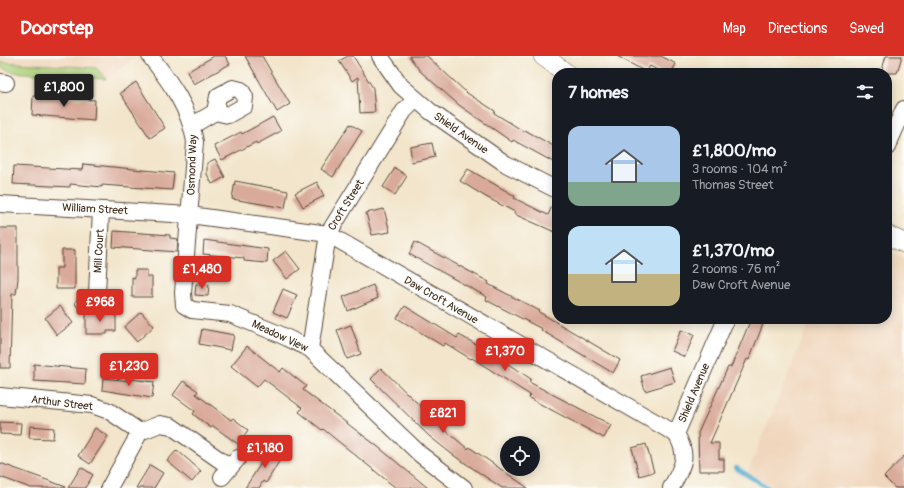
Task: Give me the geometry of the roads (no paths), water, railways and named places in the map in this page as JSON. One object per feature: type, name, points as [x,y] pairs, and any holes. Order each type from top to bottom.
[{"type":"street","name":"Osmond Way","points":[[150,56],[176,91],[193,125],[195,142],[190,215]]},
{"type":"street","name":"Shield Avenue","points":[[380,56],[401,86],[416,99],[506,164],[552,187]]},
{"type":"street","points":[[543,56],[559,68]]},
{"type":"street","name":"Croft Street","points":[[310,349],[328,234],[404,111],[416,99]]},
{"type":"street","points":[[892,136],[904,109]]},
{"type":"street","points":[[193,125],[215,112]]},
{"type":"street","name":"William Street","points":[[0,204],[190,215]]},
{"type":"street","name":"Mill Court","points":[[96,293],[101,210]]},
{"type":"street","name":"Daw Croft Avenue","points":[[190,215],[328,234],[676,434]]},
{"type":"street","name":"Meadow View","points":[[190,215],[183,293],[184,305],[192,310],[230,314],[279,334],[310,349],[421,455],[464,488]]},
{"type":"street","points":[[892,237],[904,243]]},
{"type":"street","name":"Shield Avenue","points":[[671,488],[685,459],[682,444],[676,434],[724,324]]},
{"type":"street","name":"Arthur Street","points":[[0,396],[92,405],[109,411],[140,432]]},
{"type":"street","points":[[109,488],[140,432],[160,424],[171,426],[230,467]]},
{"type":"lane","points":[[80,303],[96,293],[116,306]]},
{"type":"waterway","points":[[736,468],[768,488]]}]
